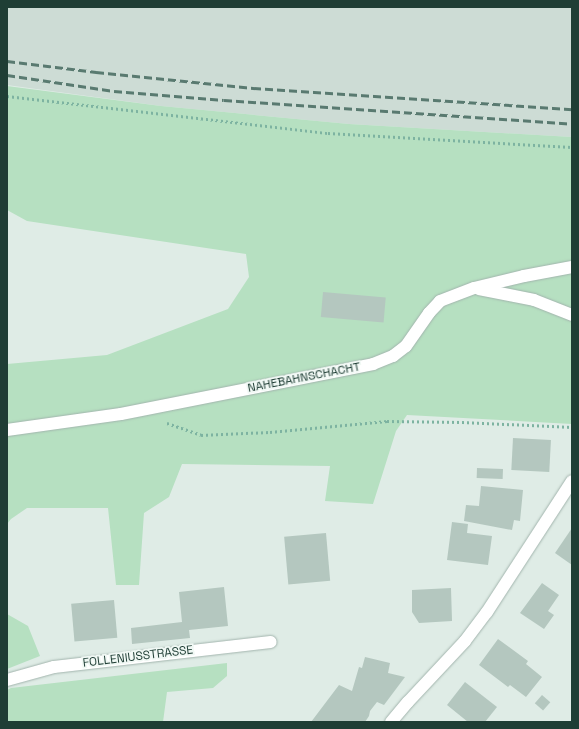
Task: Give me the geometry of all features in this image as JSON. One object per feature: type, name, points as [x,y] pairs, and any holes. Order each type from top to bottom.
[{"type":"street","name":"NAHEBAHNSCHACHT","points":[[7,430],[121,414],[373,364],[393,356],[406,346],[429,313],[440,301],[474,288],[572,267]]},
{"type":"street","points":[[474,288],[534,300],[572,315]]},
{"type":"street","points":[[391,722],[465,641],[487,612],[570,487]]},
{"type":"street","name":"FOLLENIUSSTRASSE","points":[[7,680],[54,667],[271,642]]},
{"type":"path","points":[[7,96],[328,133],[572,147]]},
{"type":"path","points":[[164,422],[201,435],[270,432],[387,421],[462,422],[572,427]]},
{"type":"shaded area","points":[[7,7],[572,7],[572,137],[349,124],[161,106],[7,85]]},
{"type":"green space","points":[[7,86],[161,106],[349,124],[572,137],[572,424],[407,415],[396,431],[373,504],[325,501],[330,466],[182,464],[169,497],[144,513],[139,585],[116,585],[108,508],[27,508],[11,519],[7,524],[7,364],[107,355],[228,309],[249,277],[246,254],[27,221],[7,210]]},
{"type":"green space","points":[[7,614],[28,626],[40,656],[7,669]]},
{"type":"green space","points":[[227,663],[227,676],[213,688],[167,692],[163,722],[7,722],[7,690],[11,688]]},
{"type":"building","points":[[323,292],[386,297],[384,322],[321,317]]},
{"type":"building","points":[[513,438],[551,440],[549,472],[511,470]]},
{"type":"building","points":[[477,468],[503,469],[503,479],[477,478]]},
{"type":"building","points":[[481,486],[523,490],[520,521],[514,520],[512,530],[464,521],[466,505],[479,506]]},
{"type":"building","points":[[452,522],[468,524],[467,533],[492,536],[488,565],[447,560]]},
{"type":"building","points":[[572,528],[572,565],[555,553]]},
{"type":"building","points":[[326,533],[330,581],[288,584],[284,537]]},
{"type":"building","points":[[542,583],[559,595],[548,611],[554,615],[544,629],[520,613]]},
{"type":"building","points":[[224,587],[228,626],[189,630],[190,638],[132,644],[131,628],[182,622],[179,592]]},
{"type":"building","points":[[451,588],[452,621],[419,623],[412,612],[412,590]]},
{"type":"building","points":[[114,600],[117,638],[74,642],[71,604]]},
{"type":"building","points":[[498,639],[528,661],[526,664],[542,677],[526,697],[510,685],[508,687],[479,665]]},
{"type":"building","points":[[365,657],[390,663],[388,673],[405,677],[384,705],[377,702],[370,711],[365,722],[311,722],[339,685],[352,691],[359,667],[362,668]]},
{"type":"building","points":[[465,682],[497,707],[485,722],[468,722],[447,705]]},
{"type":"building","points":[[542,695],[550,702],[543,711],[535,703]]},
{"type":"railway","points":[[7,61],[96,72],[253,88],[572,109]]},
{"type":"railway","points":[[7,75],[114,91],[572,124]]}]
